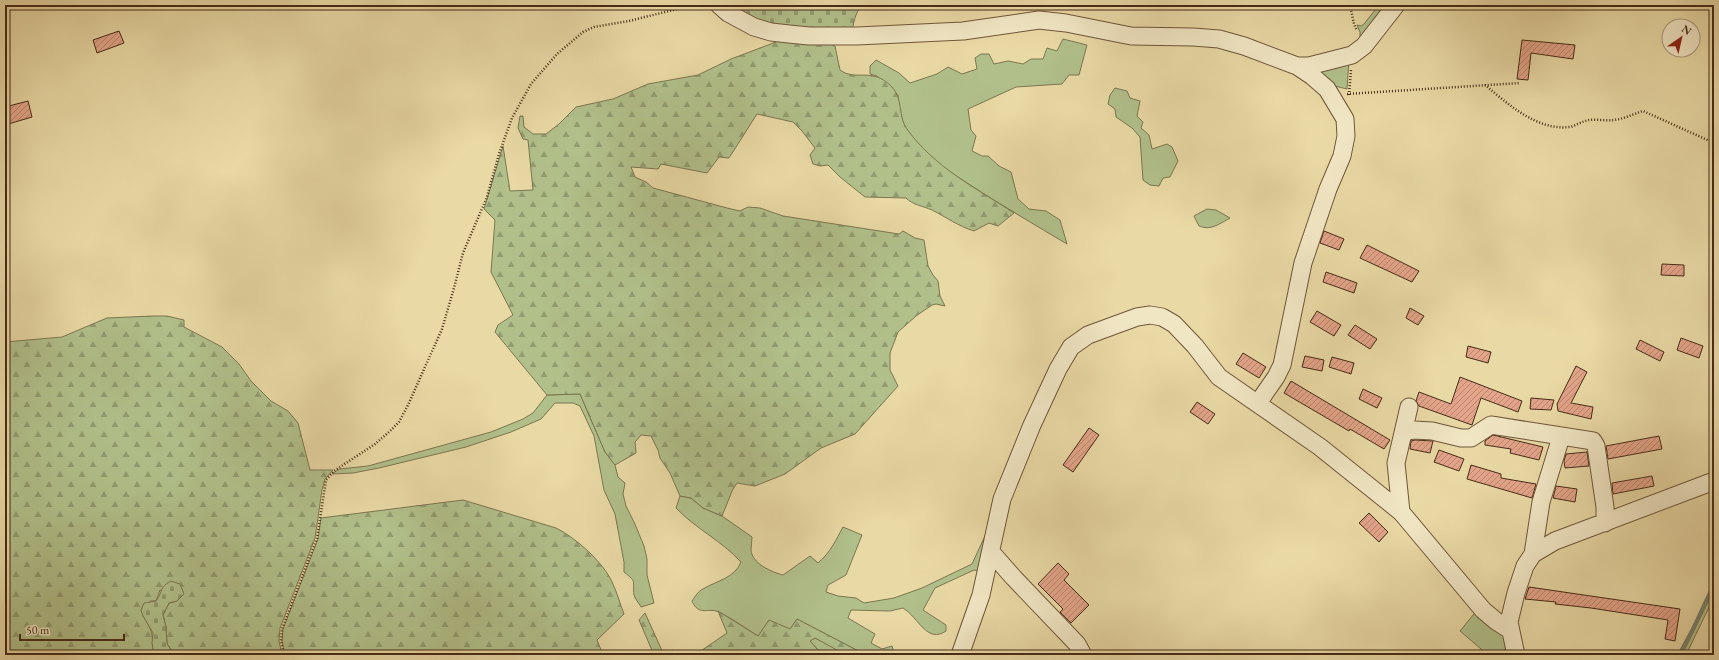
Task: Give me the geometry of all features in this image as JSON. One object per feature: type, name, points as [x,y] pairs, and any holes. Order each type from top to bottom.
[{"type":"street","points":[[719,5],[728,13],[754,27],[783,33],[837,36],[963,31],[1040,20],[1066,23],[1131,36],[1219,39],[1244,46],[1297,66],[1312,76],[1327,89],[1345,119],[1346,136],[1342,156],[1326,196],[1303,263],[1282,365],[1276,377],[1258,403]]},
{"type":"street","points":[[1297,66],[1309,66],[1352,55],[1364,46],[1396,5]]},
{"type":"street","points":[[960,655],[981,595],[1002,499],[1032,425],[1058,369],[1071,348],[1088,335],[1137,316],[1150,315],[1162,317],[1174,324],[1195,346],[1219,377],[1320,447],[1401,512],[1483,610],[1510,630]]},
{"type":"street","points":[[1401,512],[1396,462],[1409,407]]},
{"type":"street","points":[[1404,432],[1414,430],[1432,431],[1461,438],[1471,438],[1491,425],[1561,437],[1588,439],[1593,441],[1596,446],[1605,507],[1605,523]]},
{"type":"street","points":[[1516,655],[1509,622],[1516,593],[1525,566],[1533,554],[1542,502],[1561,437]]},
{"type":"street","points":[[1533,554],[1555,541],[1714,481]]},
{"type":"street","points":[[991,552],[1077,644],[1083,655]]},
{"type":"path","points":[[284,655],[281,641],[282,629],[317,538],[326,480],[334,471],[376,444],[399,422],[408,405],[442,329],[463,253],[487,197],[499,154],[512,118],[531,84],[557,54],[583,32],[594,27],[629,21],[693,5]]},
{"type":"path","points":[[1327,89],[1350,94],[1520,83]]},
{"type":"path","points":[[1485,86],[1516,110],[1532,120],[1553,126],[1568,127],[1589,120],[1617,120],[1643,111],[1714,143]]},
{"type":"green space","points":[[724,5],[862,5],[856,15],[852,34],[784,31]]},
{"type":"green space","points":[[1379,5],[1391,5],[1360,42],[1360,32],[1357,25],[1361,26],[1364,24]]},
{"type":"green space","points":[[779,37],[821,40],[835,46],[840,70],[852,75],[878,77],[885,81],[892,87],[898,97],[902,119],[907,129],[930,155],[956,176],[1014,213],[998,226],[989,223],[974,231],[957,224],[932,210],[915,204],[906,198],[865,197],[840,177],[828,165],[820,166],[813,164],[810,155],[815,148],[793,122],[757,114],[729,158],[719,157],[707,173],[661,164],[658,169],[631,167],[635,177],[646,182],[653,188],[727,208],[740,211],[748,207],[760,208],[783,216],[899,234],[903,231],[915,238],[924,240],[928,266],[938,281],[940,296],[945,306],[936,304],[932,305],[916,316],[898,332],[890,353],[890,370],[898,386],[855,434],[821,448],[785,474],[755,486],[737,483],[722,516],[703,508],[691,498],[680,496],[670,473],[660,458],[651,436],[641,435],[635,442],[636,453],[615,465],[605,452],[580,394],[547,395],[495,332],[498,325],[513,315],[491,272],[495,220],[484,209],[503,146],[510,191],[533,190],[528,140],[523,139],[518,128],[520,116],[523,116],[524,127],[533,134],[546,134],[559,124],[576,107],[613,99],[648,84],[698,75],[731,59],[776,42]]},
{"type":"green space","points":[[1063,39],[1087,45],[1079,75],[1069,75],[1062,84],[1016,87],[968,109],[971,130],[976,136],[972,151],[982,156],[988,156],[999,166],[1011,172],[1018,199],[1029,209],[1046,211],[1060,220],[1067,244],[981,192],[929,156],[912,138],[905,127],[899,108],[898,95],[877,76],[870,74],[870,66],[876,60],[899,73],[910,83],[937,74],[948,67],[962,74],[977,69],[975,58],[981,54],[989,54],[994,64],[1008,61],[1023,64],[1031,59],[1043,59],[1047,48],[1057,51]]},
{"type":"green space","points":[[1349,59],[1347,89],[1327,84],[1315,75],[1319,69]]},
{"type":"green space","points":[[1115,88],[1127,91],[1130,98],[1140,101],[1137,116],[1143,122],[1141,128],[1149,135],[1152,149],[1167,144],[1172,147],[1178,161],[1170,177],[1163,178],[1159,186],[1150,185],[1143,180],[1140,137],[1132,128],[1116,117],[1115,109],[1108,104],[1110,95]]},
{"type":"green space","points":[[1207,209],[1216,210],[1230,218],[1211,227],[1207,228],[1199,226],[1194,216]]},
{"type":"green space","points":[[167,316],[184,320],[184,327],[222,347],[239,364],[251,381],[271,401],[288,411],[298,423],[310,470],[333,470],[325,479],[315,538],[280,628],[279,641],[282,655],[175,655],[167,644],[166,627],[163,615],[169,603],[177,601],[160,590],[156,601],[150,601],[143,616],[151,631],[154,655],[5,655],[5,342],[62,337],[107,318]]},
{"type":"green space","points":[[580,394],[605,452],[615,465],[618,477],[625,483],[623,494],[626,506],[644,546],[647,559],[647,575],[654,603],[641,607],[634,595],[634,582],[624,572],[624,562],[615,514],[604,490],[594,436],[580,406],[573,403],[555,403],[541,419],[511,432],[466,447],[379,468],[353,473],[332,474],[339,469],[368,466],[491,432],[523,419],[533,413],[547,395]]},
{"type":"green space","points":[[680,496],[691,498],[703,508],[722,516],[752,537],[751,550],[755,559],[763,567],[783,575],[810,556],[818,563],[829,551],[843,527],[862,535],[846,575],[828,585],[826,592],[838,596],[856,598],[864,603],[894,598],[922,588],[972,564],[991,523],[978,571],[974,570],[935,588],[923,610],[946,625],[946,631],[939,634],[928,632],[909,612],[903,608],[890,611],[851,610],[848,618],[875,634],[871,643],[882,649],[892,646],[895,655],[866,655],[797,619],[790,630],[758,636],[719,612],[698,609],[692,601],[698,593],[730,575],[741,562],[676,508]]},
{"type":"green space","points":[[463,500],[556,528],[580,544],[596,559],[608,574],[624,614],[597,640],[603,655],[285,655],[282,641],[283,629],[318,539],[321,518]]},
{"type":"green space","points":[[171,581],[180,584],[184,594],[177,601],[169,603],[163,615],[166,627],[167,644],[175,655],[154,655],[152,643],[153,633],[141,610],[144,603],[156,601],[165,585]]},
{"type":"green space","points":[[1714,590],[1714,597],[1686,655],[1682,655]]},
{"type":"green space","points":[[1478,609],[1507,632],[1509,645],[1499,655],[1488,655],[1460,631]]},
{"type":"green space","points":[[718,611],[758,636],[769,620],[790,629],[797,619],[866,655],[846,655],[815,638],[810,641],[825,655],[695,655],[727,633]]},
{"type":"green space","points":[[645,613],[664,655],[654,655],[639,620]]},
{"type":"green space","points":[[815,638],[845,653],[846,655],[825,654],[818,650],[810,641]]},
{"type":"green space","points":[[673,650],[676,655],[664,655]]},
{"type":"building","points":[[119,31],[124,43],[97,53],[93,40]]},
{"type":"building","points":[[1522,40],[1575,45],[1573,59],[1531,53],[1528,80],[1517,79]]},
{"type":"building","points":[[28,101],[32,117],[5,125],[5,107]]},
{"type":"building","points":[[1324,231],[1344,239],[1339,250],[1320,243]]},
{"type":"building","points":[[1367,245],[1419,271],[1412,282],[1360,258]]},
{"type":"building","points":[[1662,264],[1684,265],[1684,276],[1661,275]]},
{"type":"building","points":[[1326,272],[1357,283],[1354,293],[1323,282]]},
{"type":"building","points":[[1410,308],[1424,316],[1418,325],[1406,318]]},
{"type":"building","points":[[1317,311],[1341,325],[1334,336],[1310,322]]},
{"type":"building","points":[[1355,325],[1377,339],[1370,349],[1348,335]]},
{"type":"building","points":[[1681,338],[1703,346],[1699,358],[1677,350]]},
{"type":"building","points":[[1640,340],[1664,352],[1660,361],[1636,349]]},
{"type":"building","points":[[1468,346],[1491,352],[1488,363],[1466,357]]},
{"type":"building","points":[[1243,353],[1266,367],[1259,378],[1236,364]]},
{"type":"building","points":[[1305,356],[1324,360],[1322,371],[1302,367]]},
{"type":"building","points":[[1332,357],[1354,363],[1351,374],[1329,367]]},
{"type":"building","points":[[1576,366],[1587,372],[1571,403],[1593,407],[1591,419],[1558,411],[1557,404]]},
{"type":"building","points":[[1460,377],[1522,401],[1518,412],[1481,398],[1472,425],[1419,406],[1416,401],[1419,392],[1451,404]]},
{"type":"building","points":[[1291,381],[1390,440],[1384,449],[1350,429],[1349,431],[1284,393]]},
{"type":"building","points":[[1363,389],[1382,398],[1377,408],[1359,399]]},
{"type":"building","points":[[1531,398],[1554,400],[1551,410],[1530,409]]},
{"type":"building","points":[[1197,402],[1215,414],[1208,424],[1190,412]]},
{"type":"building","points":[[1089,428],[1099,435],[1073,472],[1063,465]]},
{"type":"building","points":[[1493,435],[1543,447],[1539,460],[1510,453],[1511,449],[1485,445],[1485,441]]},
{"type":"building","points":[[1659,436],[1662,449],[1608,459],[1606,446]]},
{"type":"building","points":[[1411,441],[1433,441],[1430,453],[1410,449]]},
{"type":"building","points":[[1439,450],[1464,459],[1459,471],[1434,462]]},
{"type":"building","points":[[1587,452],[1589,466],[1565,468],[1564,461],[1566,454]]},
{"type":"building","points":[[1471,465],[1501,474],[1501,478],[1536,484],[1532,498],[1467,479]]},
{"type":"building","points":[[1652,476],[1654,486],[1613,494],[1612,483]]},
{"type":"building","points":[[1556,486],[1577,489],[1575,502],[1553,498]]},
{"type":"building","points":[[1369,513],[1388,532],[1379,542],[1359,523]]},
{"type":"building","points":[[1058,563],[1069,574],[1064,580],[1089,605],[1071,623],[1060,612],[1063,609],[1038,584]]},
{"type":"building","points":[[1529,587],[1680,609],[1675,641],[1665,639],[1668,620],[1555,604],[1556,602],[1525,599]]},
{"type":"waterway","points":[[1679,655],[1714,584]]}]
